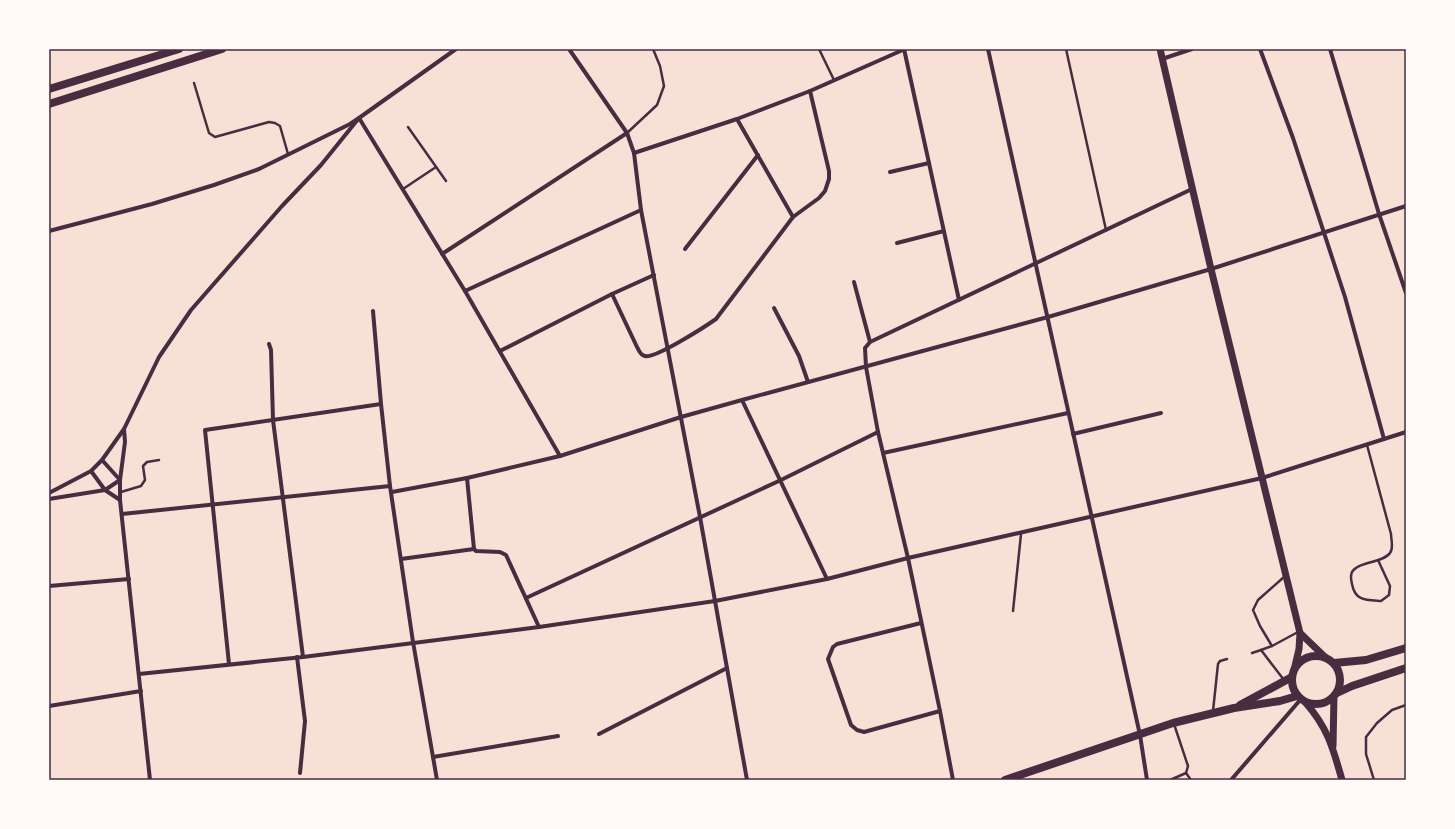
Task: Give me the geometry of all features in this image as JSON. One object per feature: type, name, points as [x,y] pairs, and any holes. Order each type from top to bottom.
[{"type":"main road","points":[[49,89],[179,49]]},
{"type":"main road","points":[[49,104],[222,49]]},
{"type":"main road","points":[[1160,49],[1211,269],[1300,632],[1299,649],[1292,683],[1301,699],[1320,720],[1333,748],[1342,780]]},
{"type":"main road","points":[[1300,632],[1334,664],[1338,670],[1340,686],[1336,694],[1333,748]]},
{"type":"main road","points":[[1334,664],[1366,660],[1406,648]]},
{"type":"main road","points":[[1234,708],[1284,681],[1293,673],[1298,664],[1304,659],[1311,656],[1325,657]]},
{"type":"main road","points":[[1005,780],[1174,723],[1213,713],[1234,708],[1301,699],[1313,704],[1321,704],[1352,686],[1406,668]]},
{"type":"street","points":[[49,231],[152,204],[214,185],[259,169],[350,124],[456,49]]},
{"type":"street","points":[[569,49],[627,133],[634,153],[641,210],[700,517],[747,780]]},
{"type":"street","points":[[634,153],[737,119],[810,91],[904,49],[959,300]]},
{"type":"street","points":[[988,49],[1140,735],[1147,780]]},
{"type":"street","points":[[1162,59],[1192,49]]},
{"type":"street","points":[[1260,49],[1293,138],[1346,297],[1384,439]]},
{"type":"street","points":[[1330,49],[1379,214],[1406,293]]},
{"type":"street","points":[[612,294],[641,355],[645,357],[650,356],[699,331],[716,318],[793,217],[819,198],[825,191],[829,179],[829,171],[810,91]]},
{"type":"street","points":[[359,118],[500,351],[560,456]]},
{"type":"street","points":[[49,493],[91,472],[102,460],[124,429],[159,357],[191,310],[282,206],[321,166],[359,118]]},
{"type":"street","points":[[737,119],[793,217]]},
{"type":"street","points":[[442,254],[627,133]]},
{"type":"street","points":[[685,249],[758,155]]},
{"type":"street","points":[[890,172],[929,163]]},
{"type":"street","points":[[952,780],[940,710],[908,558],[878,432],[866,366],[865,348],[870,342],[1192,189]]},
{"type":"street","points":[[392,492],[466,478],[560,456],[742,400],[1048,317],[1211,269],[1406,206]]},
{"type":"street","points":[[464,291],[641,210]]},
{"type":"street","points":[[897,243],[944,231]]},
{"type":"street","points":[[500,351],[612,294],[654,275]]},
{"type":"street","points":[[854,282],[870,342]]},
{"type":"street","points":[[774,308],[799,356],[808,382]]},
{"type":"street","points":[[373,311],[390,486],[413,642],[437,780]]},
{"type":"street","points":[[269,344],[271,350],[273,420],[303,657]]},
{"type":"street","points":[[742,400],[827,579]]},
{"type":"street","points":[[229,664],[205,430],[381,404]]},
{"type":"street","points":[[883,453],[1068,413]]},
{"type":"street","points":[[1073,434],[1161,413]]},
{"type":"street","points":[[124,429],[125,442],[120,480],[120,500],[140,674],[150,780]]},
{"type":"street","points":[[526,598],[781,480],[878,432]]},
{"type":"street","points":[[140,674],[303,657],[539,627],[715,601],[827,579],[908,558],[1021,534],[1262,478],[1406,432]]},
{"type":"street","points":[[102,460],[120,480]]},
{"type":"street","points":[[91,472],[105,490],[120,500]]},
{"type":"street","points":[[466,478],[474,549]]},
{"type":"street","points":[[49,498],[105,490],[120,480]]},
{"type":"street","points":[[122,514],[390,486]]},
{"type":"street","points":[[401,559],[474,549],[476,551],[500,552],[506,555],[539,627]]},
{"type":"street","points":[[49,586],[129,579]]},
{"type":"street","points":[[921,623],[837,644],[833,647],[828,659],[851,725],[857,730],[864,732],[940,710]]},
{"type":"street","points":[[297,657],[305,721],[300,773]]},
{"type":"street","points":[[599,734],[727,668]]},
{"type":"street","points":[[49,706],[141,691]]},
{"type":"street","points":[[1231,780],[1301,699]]},
{"type":"street","points":[[433,757],[558,736]]},
{"type":"lane","points":[[627,133],[657,105],[664,86],[660,66],[653,49]]},
{"type":"lane","points":[[819,49],[834,80]]},
{"type":"lane","points":[[1066,49],[1106,230]]},
{"type":"lane","points":[[194,83],[209,133],[215,136],[269,122],[275,123],[280,126],[288,155]]},
{"type":"lane","points":[[408,127],[446,181]]},
{"type":"lane","points":[[403,190],[436,167]]},
{"type":"lane","points":[[1367,445],[1391,534],[1392,547],[1390,553],[1353,571],[1350,576],[1353,592],[1358,597],[1365,600],[1380,601],[1389,595],[1390,586],[1378,560]]},
{"type":"lane","points":[[120,492],[141,486],[145,480],[143,466],[147,462],[159,460]]},
{"type":"lane","points":[[1013,611],[1021,534]]},
{"type":"lane","points":[[1272,646],[1260,626],[1253,610],[1258,600],[1286,575]]},
{"type":"lane","points":[[1252,653],[1272,646],[1300,632]]},
{"type":"lane","points":[[1261,650],[1284,681]]},
{"type":"lane","points":[[1213,713],[1218,664],[1220,661],[1227,659]]},
{"type":"lane","points":[[1374,780],[1366,754],[1366,737],[1377,723],[1392,710],[1406,705]]},
{"type":"lane","points":[[1174,723],[1188,766],[1186,773]]},
{"type":"lane","points":[[1170,780],[1186,773]]},
{"type":"lane","points":[[1186,773],[1191,780]]}]
